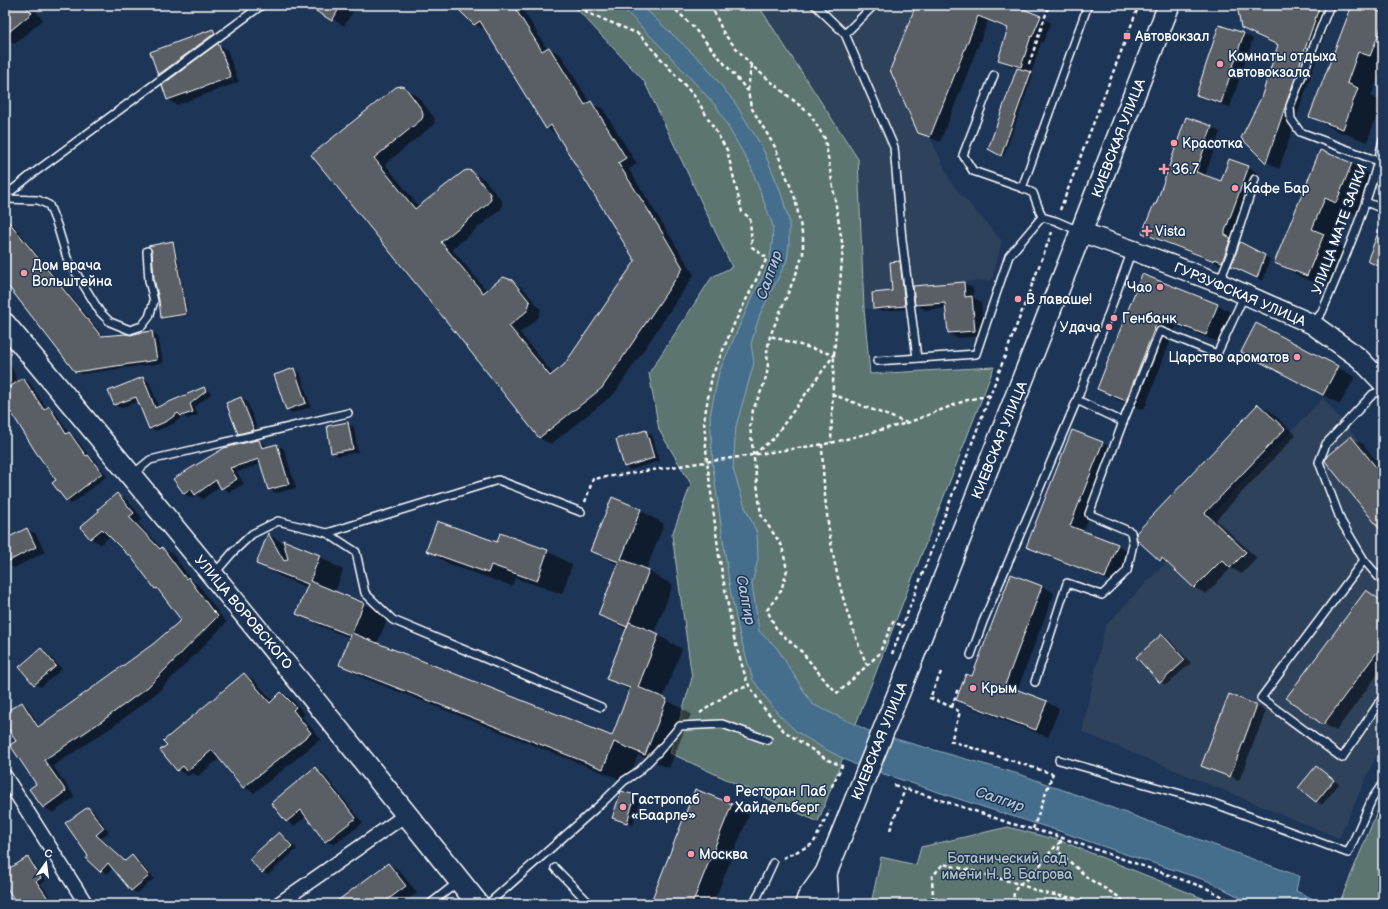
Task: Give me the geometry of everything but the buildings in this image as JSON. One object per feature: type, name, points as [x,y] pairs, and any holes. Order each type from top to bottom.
[{"type":"main road","name":"КИЕВСКАЯ УЛИЦА","points":[[828,904],[826,873],[839,813],[903,682],[1169,5]]},
{"type":"main road","name":"ГУРЗУФСКАЯ УЛИЦА","points":[[1081,232],[1219,283],[1312,324],[1359,358],[1383,383]]},
{"type":"main road","name":"УЛИЦА ВОРОВСКОГО","points":[[5,324],[132,475],[288,666],[478,904]]},
{"type":"main road","name":"КИЕВСКАЯ УЛИЦА","points":[[806,904],[808,898],[826,873]]},
{"type":"street","points":[[5,776],[86,904]]},
{"type":"street","points":[[278,904],[407,814]]},
{"type":"lane","points":[[5,196],[31,175],[262,5]]},
{"type":"lane","points":[[815,5],[845,34],[894,147],[902,240],[917,358]]},
{"type":"lane","points":[[845,34],[874,5]]},
{"type":"lane","points":[[1022,188],[1088,5]]},
{"type":"lane","points":[[1330,5],[1290,106],[1291,119],[1300,132],[1378,162]]},
{"type":"lane","points":[[994,75],[963,155],[973,171],[1022,188],[1033,194],[1042,217]]},
{"type":"lane","name":"УЛИЦА МАТЕ ЗАЛКИ","points":[[1312,324],[1322,312],[1366,202],[1383,140]]},
{"type":"lane","points":[[1219,283],[1231,253],[1255,179]]},
{"type":"lane","points":[[5,199],[38,200],[49,205],[67,258],[100,312],[110,322],[130,330],[142,326],[149,317],[154,301],[149,281],[147,251]]},
{"type":"lane","points":[[1366,202],[1383,209]]},
{"type":"lane","points":[[1042,217],[1056,221],[1081,232]]},
{"type":"lane","points":[[877,361],[976,354],[1009,256],[1042,217]]},
{"type":"lane","points":[[971,655],[983,622],[1077,400],[1132,250]]},
{"type":"lane","points":[[1035,682],[1067,583],[1102,595],[1127,571],[1133,544],[1131,532],[1089,514],[1123,422],[1160,331],[1217,354],[1245,294]]},
{"type":"lane","points":[[1383,390],[1373,394],[1326,444],[1319,462],[1341,521],[1364,560],[1383,582]]},
{"type":"lane","points":[[1077,400],[1123,422]]},
{"type":"lane","points":[[132,475],[150,460],[348,413]]},
{"type":"lane","points":[[327,533],[498,480],[582,512]]},
{"type":"lane","points":[[213,576],[233,552],[252,534],[278,521],[327,533],[356,552],[365,593],[393,620],[601,707]]},
{"type":"lane","points":[[1364,560],[1262,698],[1342,758],[1383,697]]},
{"type":"lane","points":[[488,904],[603,802],[624,781],[639,771],[658,752],[680,726],[722,724],[768,740]]},
{"type":"lane","points":[[1058,760],[1213,803],[1348,853],[1372,800],[1383,783]]},
{"type":"lane","points":[[754,904],[773,862]]},
{"type":"lane","points":[[555,868],[590,904]]},
{"type":"lane","points":[[430,904],[460,881]]},
{"type":"path","points":[[580,5],[588,13],[639,34],[696,98],[728,150],[742,212],[750,218],[752,247],[766,258],[734,324],[712,376],[704,420],[707,461],[719,556],[734,638],[746,682],[763,707],[784,730],[826,759],[843,767],[830,790]]},
{"type":"path","points":[[671,5],[693,27],[748,91]]},
{"type":"path","points":[[711,5],[724,34],[751,65],[810,114],[825,139],[843,248],[834,355],[831,443]]},
{"type":"path","points":[[1029,64],[1050,5]]},
{"type":"path","points":[[890,659],[1139,5]]},
{"type":"path","points":[[1221,7],[1225,5]]},
{"type":"path","points":[[751,65],[748,91],[751,107],[775,147],[795,198],[803,238],[803,254],[770,336],[767,352],[768,369],[764,384],[753,410],[750,427],[761,515],[782,546],[787,570],[781,591],[768,610],[777,630],[802,652],[827,683],[838,693],[880,654],[893,622],[903,626]]},
{"type":"path","points":[[770,336],[834,355]]},
{"type":"path","points":[[753,454],[773,439],[834,355]]},
{"type":"path","points":[[832,394],[907,423]]},
{"type":"path","points":[[582,512],[593,479],[831,443],[907,423],[968,400],[991,395]]},
{"type":"path","points":[[822,444],[823,484],[830,538],[841,592],[854,636],[867,665]]},
{"type":"path","points":[[941,672],[930,698],[960,712],[951,741],[1053,774],[1033,829]]},
{"type":"path","points":[[680,726],[732,691],[749,686]]},
{"type":"path","points":[[952,707],[958,688]]},
{"type":"path","points":[[894,785],[1009,823],[1054,835],[1206,888],[1237,904]]},
{"type":"path","points":[[890,830],[905,789]]},
{"type":"path","points":[[773,862],[813,844],[839,813]]},
{"type":"path","points":[[1054,835],[1061,842]]},
{"type":"path","points":[[1013,904],[1014,892],[1019,884],[1030,878],[1052,850],[1061,842]]},
{"type":"path","points":[[1061,842],[1058,851],[1089,879],[1118,897],[1126,904]]},
{"type":"path","points":[[933,898],[932,877],[943,864],[1019,884],[1043,893],[1070,897],[1093,904]]},
{"type":"path","points":[[1044,904],[1070,897]]},
{"type":"path","points":[[918,904],[933,898],[969,904]]},
{"type":"shaded area","points":[[758,5],[968,5],[918,132],[930,137],[952,184],[1002,241],[992,280],[927,285],[928,304],[864,309],[858,159]]},
{"type":"shaded area","points":[[1323,398],[1383,470],[1383,741],[1339,838],[1082,732],[1105,626]]},
{"type":"green space","points":[[573,5],[758,5],[858,159],[864,309],[870,374],[994,367],[818,822],[670,753],[692,678],[672,535],[691,484],[659,430],[649,373],[712,277],[732,267],[644,81]]},
{"type":"green space","points":[[1379,807],[1383,811],[1383,904],[1339,904]]},
{"type":"green space","name":"Ботанический сад имени Н. В. Багрова","points":[[1008,827],[1061,841],[1217,904],[871,904],[881,857],[916,865],[921,847]]},
{"type":"water","name":"Салгир","points":[[620,5],[641,5],[705,65],[735,103],[762,147],[780,190],[789,220],[789,245],[787,260],[760,314],[751,344],[754,363],[736,426],[733,469],[745,507],[757,533],[758,559],[752,584],[759,631],[777,648],[812,704],[871,732],[1022,775],[1299,876],[1296,891],[1324,904],[1253,904],[1208,881],[854,764],[823,748],[797,732],[778,714],[753,680],[740,636],[730,589],[713,468],[710,416],[719,372],[750,302],[769,264],[773,226],[751,167],[717,107]]},
{"type":"place","name":"Автовокзал","points":[[1127,36]]},
{"type":"place","name":"Комнаты отдыха автовокзала","points":[[1220,64]]},
{"type":"place","name":"Красотка","points":[[1174,143]]},
{"type":"place","name":"36.7","points":[[1164,169]]},
{"type":"place","name":"Кафе Бар","points":[[1235,188]]},
{"type":"place","name":"Vista","points":[[1147,231]]},
{"type":"place","name":"Дом врача Вольштейна","points":[[24,273]]},
{"type":"place","name":"Чао","points":[[1160,287]]},
{"type":"place","name":"В лаваше!","points":[[1018,299]]},
{"type":"place","name":"Генбанк","points":[[1114,318]]},
{"type":"place","name":"Удача","points":[[1109,327]]},
{"type":"place","name":"Царство ароматов","points":[[1297,357]]},
{"type":"place","name":"Крым","points":[[973,688]]},
{"type":"place","name":"Ресторан Паб Хайдельберг","points":[[727,799]]},
{"type":"place","name":"Гастропаб «Баарле»","points":[[623,807]]},
{"type":"place","name":"Москва","points":[[691,854]]}]
